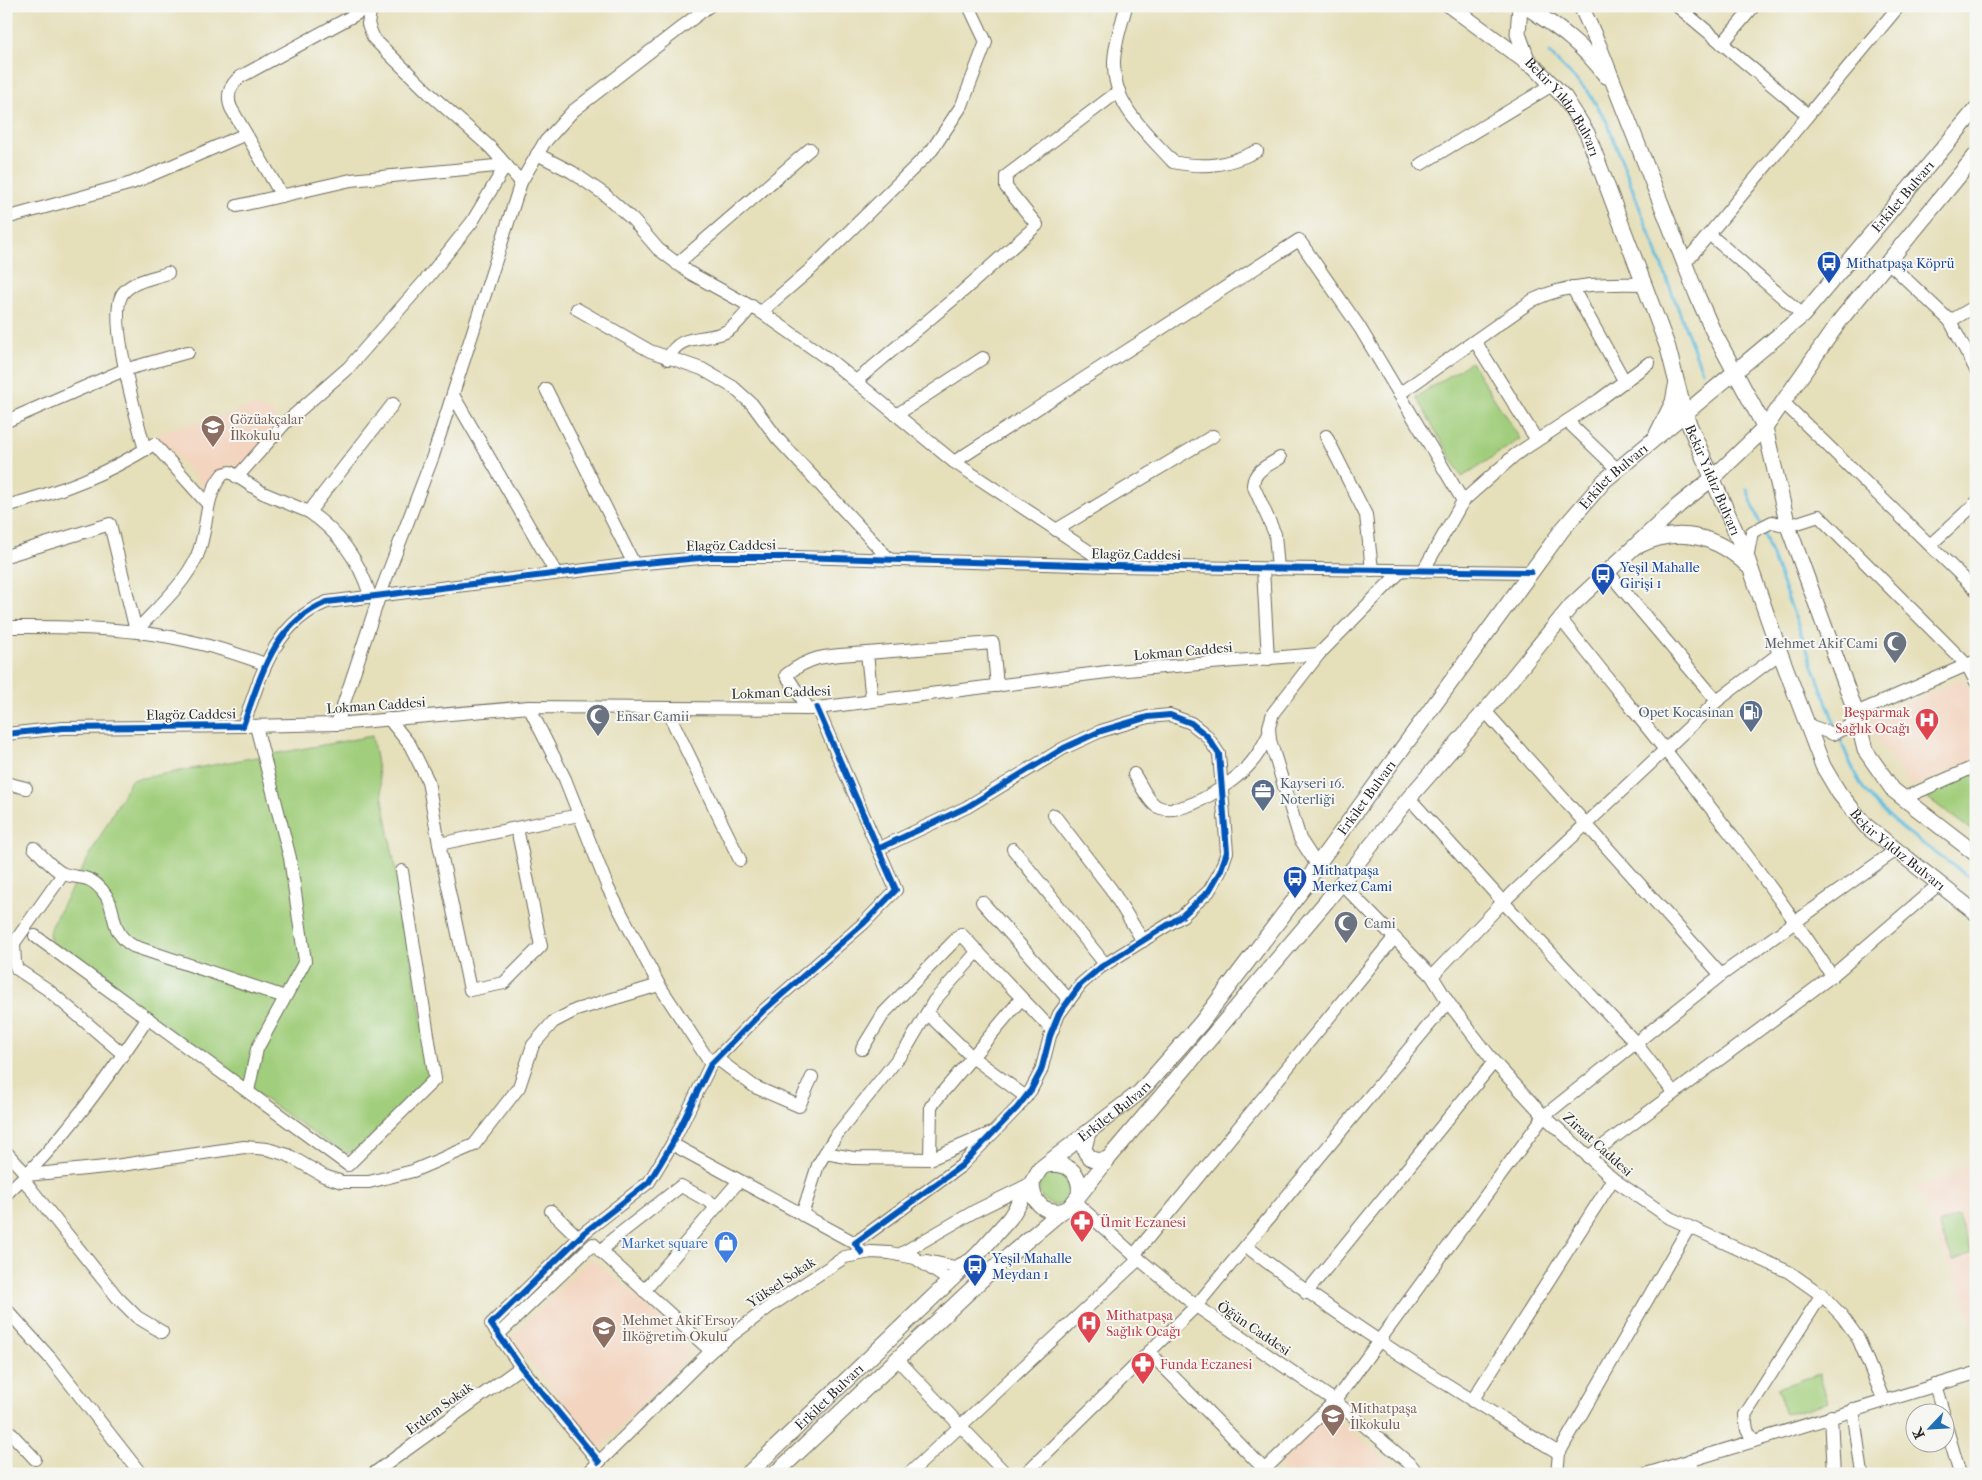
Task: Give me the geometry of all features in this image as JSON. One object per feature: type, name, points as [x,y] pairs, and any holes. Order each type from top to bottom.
[{"type":"main road","points":[[1450,6],[1532,67]]},
{"type":"main road","name":"Bekir Yıldız Bulvarı","points":[[1520,6],[1518,34],[1523,51],[1532,67],[1552,85],[1573,109],[1587,133],[1668,348],[1685,415],[1714,477],[1749,563],[1780,653],[1823,766],[1839,793],[1866,826],[1976,913]]},
{"type":"main road","points":[[1525,6],[1578,43],[1601,68],[1618,96]]},
{"type":"main road","points":[[1581,6],[1712,329],[1765,428],[1788,526],[1865,750],[1883,777],[1904,798],[1976,854]]},
{"type":"main road","name":"Erkilet Bulvarı","points":[[748,1474],[978,1254],[1010,1218],[1035,1176],[1140,1092],[1201,1023],[1305,886],[1317,865],[1562,530],[1604,481],[1803,315],[1976,109]]},
{"type":"main road","name":"Erkilet Bulvarı","points":[[775,1474],[992,1270],[1077,1199],[1108,1159],[1341,883],[1409,798],[1485,711],[1560,618],[1679,505],[1714,477],[1765,428],[1841,318],[1976,155]]},
{"type":"main road","points":[[1652,442],[1667,415],[1677,382]]},
{"type":"main road","points":[[1634,548],[1667,536],[1697,536],[1725,546],[1749,563]]},
{"type":"main road","points":[[1088,1133],[1084,1143],[1085,1152],[1094,1160],[1108,1159]]},
{"type":"main road","points":[[1046,1166],[1062,1164],[1069,1168],[1079,1180],[1077,1199]]},
{"type":"main road","points":[[1032,1183],[1032,1191],[1039,1206],[1054,1212],[1062,1211]]},
{"type":"street","points":[[282,196],[230,104],[230,90],[236,80],[371,6],[368,24],[374,39],[506,165],[521,182]]},
{"type":"street","points":[[337,724],[375,594],[453,396],[521,182],[552,133],[573,111],[709,6]]},
{"type":"street","points":[[668,359],[674,348],[682,342],[716,335],[730,329],[812,268],[853,226],[922,162],[942,138],[970,88],[986,42],[969,6]]},
{"type":"street","points":[[1126,6],[1114,61],[1118,91],[1132,118],[1173,162],[1222,165],[1232,163],[1257,151]]},
{"type":"street","points":[[1677,6],[1808,115]]},
{"type":"street","points":[[1722,44],[1754,6]]},
{"type":"street","points":[[1685,263],[1899,6]]},
{"type":"street","points":[[1421,164],[1552,85]]},
{"type":"street","points":[[856,381],[963,291],[1036,224],[1006,187],[1006,176],[1118,91]]},
{"type":"street","points":[[6,218],[132,183],[246,134]]},
{"type":"street","points":[[677,264],[810,150]]},
{"type":"street","points":[[537,154],[572,172],[604,194],[633,220],[658,249],[677,264],[707,284],[757,309],[856,381],[954,462],[1111,566]]},
{"type":"street","points":[[237,206],[351,180],[506,165]]},
{"type":"street","points":[[238,477],[285,423],[349,367],[429,276],[472,222],[506,165]]},
{"type":"street","points":[[1709,234],[1803,315]]},
{"type":"street","points":[[954,462],[1299,240],[1360,328],[1463,501]]},
{"type":"street","points":[[1888,262],[1950,321],[1976,370]]},
{"type":"street","points":[[145,450],[124,370],[117,307],[120,298],[131,286],[168,273]]},
{"type":"street","points":[[1399,394],[1534,300],[1555,291],[1572,287],[1645,284]]},
{"type":"street","points":[[1572,287],[1625,382]]},
{"type":"street","points":[[1950,321],[1976,306]]},
{"type":"street","points":[[577,309],[637,345],[668,359],[714,374],[742,394],[761,415],[777,438],[890,560]]},
{"type":"street","points":[[1475,341],[1536,440]]},
{"type":"street","points":[[9,420],[124,370],[188,352]]},
{"type":"street","points":[[896,414],[983,358]]},
{"type":"street","points":[[1423,571],[1463,501],[1536,440],[1625,382],[1649,363]]},
{"type":"street","points":[[546,389],[634,564]]},
{"type":"street","points":[[453,396],[556,573]]},
{"type":"street","points":[[1783,402],[1976,590]]},
{"type":"street","points":[[309,512],[393,404]]},
{"type":"street","points":[[1567,420],[1618,470]]},
{"type":"street","points":[[1056,530],[1213,436]]},
{"type":"street","points":[[1326,436],[1366,515],[1372,570]]},
{"type":"street","points":[[6,506],[78,485],[119,466],[154,444],[207,503]]},
{"type":"street","points":[[1278,569],[1275,534],[1253,485],[1254,476],[1258,471],[1280,458]]},
{"type":"street","points":[[136,630],[191,567],[204,535],[207,503],[223,474],[230,472],[263,493],[309,512],[329,526],[345,544],[375,594]]},
{"type":"street","points":[[1930,545],[1976,503]]},
{"type":"street","points":[[1749,563],[1752,532],[1772,522],[1788,526],[1818,516],[1971,663],[1976,682]]},
{"type":"street","points":[[6,556],[110,524],[136,630]]},
{"type":"street","name":"Elagöz Caddesi","points":[[6,734],[62,728],[243,726],[265,664],[282,635],[304,613],[336,599],[634,564],[754,556],[1111,566],[1531,572]]},
{"type":"street","points":[[1263,569],[1268,658]]},
{"type":"street","points":[[1134,774],[1154,804],[1163,808],[1178,809],[1192,805],[1250,764],[1269,734],[1273,712],[1319,654],[1401,571]]},
{"type":"street","points":[[1608,572],[1717,701]]},
{"type":"street","points":[[1560,618],[1665,750],[1796,922],[1832,976]]},
{"type":"street","points":[[6,627],[84,626],[136,630],[216,647],[265,664]]},
{"type":"street","points":[[600,1462],[521,1367],[490,1324],[579,1238],[649,1182],[672,1144],[714,1061],[762,1011],[864,923],[896,890],[813,708],[786,676],[804,662],[813,658],[993,643],[996,686]]},
{"type":"street","points":[[867,653],[872,701]]},
{"type":"street","points":[[1432,976],[1503,902],[1717,701],[1780,653]]},
{"type":"street","name":"Lokman Caddesi","points":[[243,726],[337,724],[529,707],[813,708],[1115,671],[1319,654]]},
{"type":"street","points":[[1808,725],[1833,734],[1853,719],[1971,663]]},
{"type":"street","points":[[529,707],[566,779],[608,888],[658,985],[714,1061],[755,1087],[799,1106],[812,1076]]},
{"type":"street","points":[[666,708],[740,860]]},
{"type":"street","points":[[1485,711],[1721,975]]},
{"type":"street","points":[[672,1144],[802,1214],[859,1248],[961,1166],[1026,1097],[1041,1071],[1052,1030],[1069,1000],[1086,980],[1105,964],[1170,925],[1194,907],[1209,890],[1220,872],[1227,852],[1218,754],[1202,730],[1177,716],[1155,715],[1102,731],[1064,748],[968,807],[878,849]]},
{"type":"street","points":[[389,719],[410,745],[428,781],[439,844],[470,990],[504,983],[541,946],[517,828]]},
{"type":"street","points":[[248,1091],[257,1049],[305,961],[290,858],[256,726]]},
{"type":"street","points":[[6,743],[20,732]]},
{"type":"street","points":[[1269,734],[1300,839],[1317,865]]},
{"type":"street","points":[[1904,798],[1976,766]]},
{"type":"street","points":[[6,783],[26,788]]},
{"type":"street","points":[[1409,798],[1634,1042],[1674,1094]]},
{"type":"street","points":[[439,844],[579,815]]},
{"type":"street","points":[[1054,815],[1111,888],[1143,941]]},
{"type":"street","points":[[34,848],[63,874],[84,876],[99,886],[108,900],[118,933],[133,946],[285,997]]},
{"type":"street","points":[[1013,849],[1105,964]]},
{"type":"street","points":[[1149,1352],[1265,1472],[1335,1401],[1544,1116],[1634,1042],[1721,975],[1896,850]]},
{"type":"street","points":[[35,936],[348,1165],[435,1079],[402,871]]},
{"type":"street","points":[[63,874],[14,943],[15,963],[18,969],[46,989],[123,1054]]},
{"type":"street","name":"Ziraat Caddesi","points":[[1341,883],[1432,976],[1448,1002],[1494,1062],[1544,1116],[1613,1179],[1670,1218],[1789,1272],[1822,1294],[1842,1316],[1858,1338],[1884,1401]]},
{"type":"street","points":[[1588,1157],[1832,976],[1939,884]]},
{"type":"street","points":[[982,902],[1069,1000]]},
{"type":"street","points":[[862,1049],[884,1013],[961,934],[1052,1030]]},
{"type":"street","points":[[909,1474],[1137,1257],[1394,938]]},
{"type":"street","points":[[802,1214],[818,1165],[835,1137],[907,1047],[934,1001],[978,951]]},
{"type":"street","points":[[25,1177],[244,1148],[267,1149],[288,1155],[324,1176],[351,1183],[369,1182],[412,1171],[474,1145],[519,1087],[533,1045],[553,1022],[576,1010],[658,985]]},
{"type":"street","points":[[930,1159],[931,1106],[1022,999]]},
{"type":"street","points":[[1025,1474],[1196,1306],[1448,1002]]},
{"type":"street","points":[[927,1013],[972,1057],[1026,1097]]},
{"type":"street","points":[[6,1194],[25,1177],[104,1083],[148,1018]]},
{"type":"street","points":[[1306,1293],[1494,1062]]},
{"type":"street","points":[[825,1153],[853,1158],[930,1159],[994,1132]]},
{"type":"street","points":[[6,1152],[117,1297],[137,1316],[162,1332]]},
{"type":"street","points":[[1472,1401],[1613,1179]]},
{"type":"street","points":[[644,1290],[738,1181]]},
{"type":"street","points":[[899,1255],[975,1211],[1032,1183]]},
{"type":"street","points":[[601,1252],[613,1239],[681,1186],[717,1206]]},
{"type":"street","name":"Öğün Caddesi","points":[[1077,1199],[1137,1257],[1196,1306],[1335,1401],[1414,1470],[1425,1474]]},
{"type":"street","points":[[551,1211],[579,1238]]},
{"type":"street","points":[[1557,1474],[1559,1453],[1689,1227]]},
{"type":"street","points":[[498,1335],[593,1244],[711,1351]]},
{"type":"street","points":[[1246,1246],[1306,1293],[1472,1401],[1559,1453]]},
{"type":"street","name":"Yüksel Sokak","points":[[587,1474],[711,1351],[769,1307],[859,1248],[915,1258],[950,1281]]},
{"type":"street","points":[[915,1258],[954,1267],[978,1254]]},
{"type":"street","points":[[1753,1440],[1747,1430],[1745,1415],[1822,1294]]},
{"type":"street","points":[[6,1309],[51,1359],[141,1474]]},
{"type":"street","points":[[898,1360],[1006,1474]]},
{"type":"street","name":"Erdem Sokak","points":[[373,1474],[521,1367]]},
{"type":"street","points":[[1646,1474],[1976,1373]]},
{"type":"street","points":[[1935,1385],[1940,1402]]},
{"type":"street","points":[[1853,1410],[1862,1474]]},
{"type":"street","points":[[1831,1416],[1834,1474]]},
{"type":"street","points":[[6,1428],[35,1460]]},
{"type":"street","points":[[1954,1452],[1960,1474]]},
{"type":"street","points":[[1690,1460],[1692,1474]]},
{"type":"shaded area","name":"Gözüakçalar İlkokulu","points":[[256,406],[275,415],[274,430],[237,469],[231,463],[225,467],[207,490],[156,434]]},
{"type":"shaded area","name":"Beşparmak Sağlık Ocağı","points":[[1963,678],[1976,703],[1976,758],[1911,787],[1867,723]]},
{"type":"shaded area","points":[[1976,1162],[1976,1330],[1916,1187]]},
{"type":"shaded area","name":"Mehmet Akif Ersoy İlköğretim Okulu","points":[[591,1258],[681,1335],[689,1355],[601,1448],[516,1344],[515,1334]]},
{"type":"shaded area","name":"Mithatpaşa İlkokulu","points":[[1329,1413],[1389,1462],[1388,1474],[1284,1474],[1279,1466]]},
{"type":"green space","points":[[1471,362],[1520,439],[1462,477],[1416,397]]},
{"type":"green space","points":[[372,736],[430,1067],[426,1081],[355,1152],[346,1153],[338,1150],[254,1092],[51,941],[49,934],[51,926],[131,780]]},
{"type":"green space","points":[[1976,766],[1976,834],[1924,795]]},
{"type":"green space","points":[[1056,1171],[1063,1172],[1068,1176],[1072,1181],[1072,1195],[1068,1200],[1063,1204],[1056,1205],[1049,1204],[1044,1200],[1040,1195],[1039,1188],[1040,1181],[1044,1176],[1049,1172]]},
{"type":"green space","points":[[1958,1216],[1972,1253],[1953,1261],[1938,1224]]},
{"type":"green space","points":[[1819,1374],[1828,1402],[1786,1415],[1777,1388]]},
{"type":"waterway","points":[[1486,6],[1490,9]]},
{"type":"waterway","points":[[1549,53],[1589,93],[1607,122],[1702,371]]},
{"type":"waterway","points":[[1747,489],[1760,524]]},
{"type":"waterway","points":[[1762,529],[1837,730]]},
{"type":"waterway","points":[[1839,735],[1857,778],[1865,791],[1888,816],[1917,840],[1976,882]]},
{"type":"cycle path","points":[[6,734],[63,728],[243,726],[263,671],[281,638],[309,612],[327,602],[634,564],[711,557],[796,557],[1111,566],[1531,572]]},
{"type":"cycle path","points":[[599,1462],[521,1367],[491,1324],[585,1232],[649,1182],[672,1144],[711,1064],[763,1011],[864,923],[896,890],[817,708]]},
{"type":"cycle path","points":[[862,1253],[855,1243],[961,1166],[1017,1108],[1031,1090],[1041,1071],[1050,1036],[1059,1014],[1081,984],[1101,967],[1182,916],[1209,891],[1220,872],[1227,852],[1219,754],[1206,735],[1191,723],[1170,715],[1148,717],[1101,731],[1064,748],[967,807],[878,849]]},
{"type":"place","name":"Mithatpaşa Köprü","points":[[1829,284]]},
{"type":"place","name":"Gözüakçalar İlkokulu","points":[[213,448]]},
{"type":"place","name":"Yeşil Mahalle Girişi 1","points":[[1603,596]]},
{"type":"place","name":"Mehmet Akif Cami","points":[[1895,664]]},
{"type":"place","name":"Opet Kocasinan","points":[[1751,733]]},
{"type":"place","name":"Ensar Camii","points":[[598,737]]},
{"type":"place","name":"Beşparmak Sağlık Ocağı","points":[[1927,741]]},
{"type":"place","name":"Kayseri 16. Noterliği","points":[[1263,812]]},
{"type":"place","name":"Mithatpaşa Merkez Cami","points":[[1295,899]]},
{"type":"place","name":"Cami","points":[[1346,944]]},
{"type":"place","name":"Ümit Eczanesi","points":[[1082,1243]]},
{"type":"place","name":"Market square","points":[[726,1264]]},
{"type":"place","name":"Yeşil Mahalle Meydan 1","points":[[975,1287]]},
{"type":"place","name":"Mithatpaşa Sağlık Ocağı","points":[[1089,1344]]},
{"type":"place","name":"Mehmet Akif Ersoy İlköğretim Okulu","points":[[604,1349]]},
{"type":"place","name":"Funda Eczanesi","points":[[1143,1385]]},
{"type":"place","name":"Mithatpaşa İlkokulu","points":[[1333,1437]]}]
